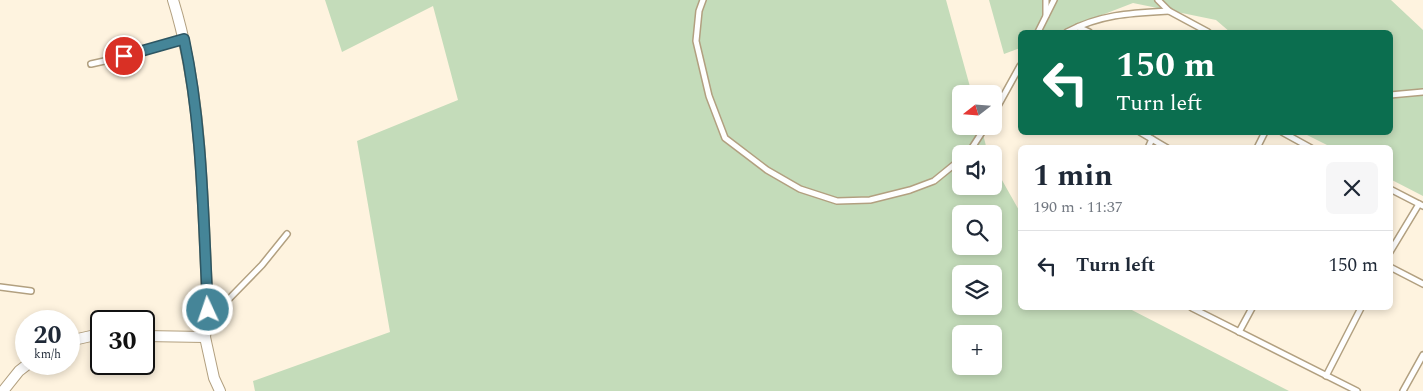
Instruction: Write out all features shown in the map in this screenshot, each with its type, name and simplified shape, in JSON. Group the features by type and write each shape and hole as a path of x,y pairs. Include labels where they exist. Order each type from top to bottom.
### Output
{"street":[{"path":"173,0 190,65 197,118 208,310 205,337 214,378 220,391"},
{"path":"155,336 205,337"},
{"path":"3,391 16,375"}],"lane":[{"path":"703,0 699,11 696,41 709,96 725,138 767,170 800,189 837,201 870,200 910,190 934,181 952,166"},
{"path":"1046,0 1046,18"},
{"path":"1039,30 1054,0"},
{"path":"1158,0 1169,11 1204,30"},
{"path":"1071,30 1120,14 1169,11"},
{"path":"1078,27 1085,30"},
{"path":"91,64 140,53 184,39"},
{"path":"1002,99 1018,70"},
{"path":"1393,95 1423,92"},
{"path":"1145,135 1162,145"},
{"path":"1287,135 1306,145"},
{"path":"1149,145 1152,139"},
{"path":"1393,191 1421,205 1393,247"},
{"path":"208,310 222,306 262,265 287,234"},
{"path":"1393,269 1423,284"},
{"path":"0,287 31,291"},
{"path":"1196,310 1357,391"},
{"path":"1239,332 1251,310"},
{"path":"1326,376 1360,310"},
{"path":"1403,391 1423,355"}],"green space":[{"path":"325,0 946,0 970,85 952,85 952,135 983,135 986,145 952,145 952,195 1002,195 1002,180 1018,208 1018,310 1132,310 1289,391 255,391 253,381 390,332 357,141 458,100 433,6 342,52"},
{"path":"989,0 1391,0 1423,30 1423,196 1393,181 1393,145 1327,145 1307,135 1393,135 1393,30 1228,30 1216,20 1133,3 1063,30 1018,30 1018,49 1004,54"}],"route":[{"path":"124,56 184,39 190,65 197,118 208,310"}]}
